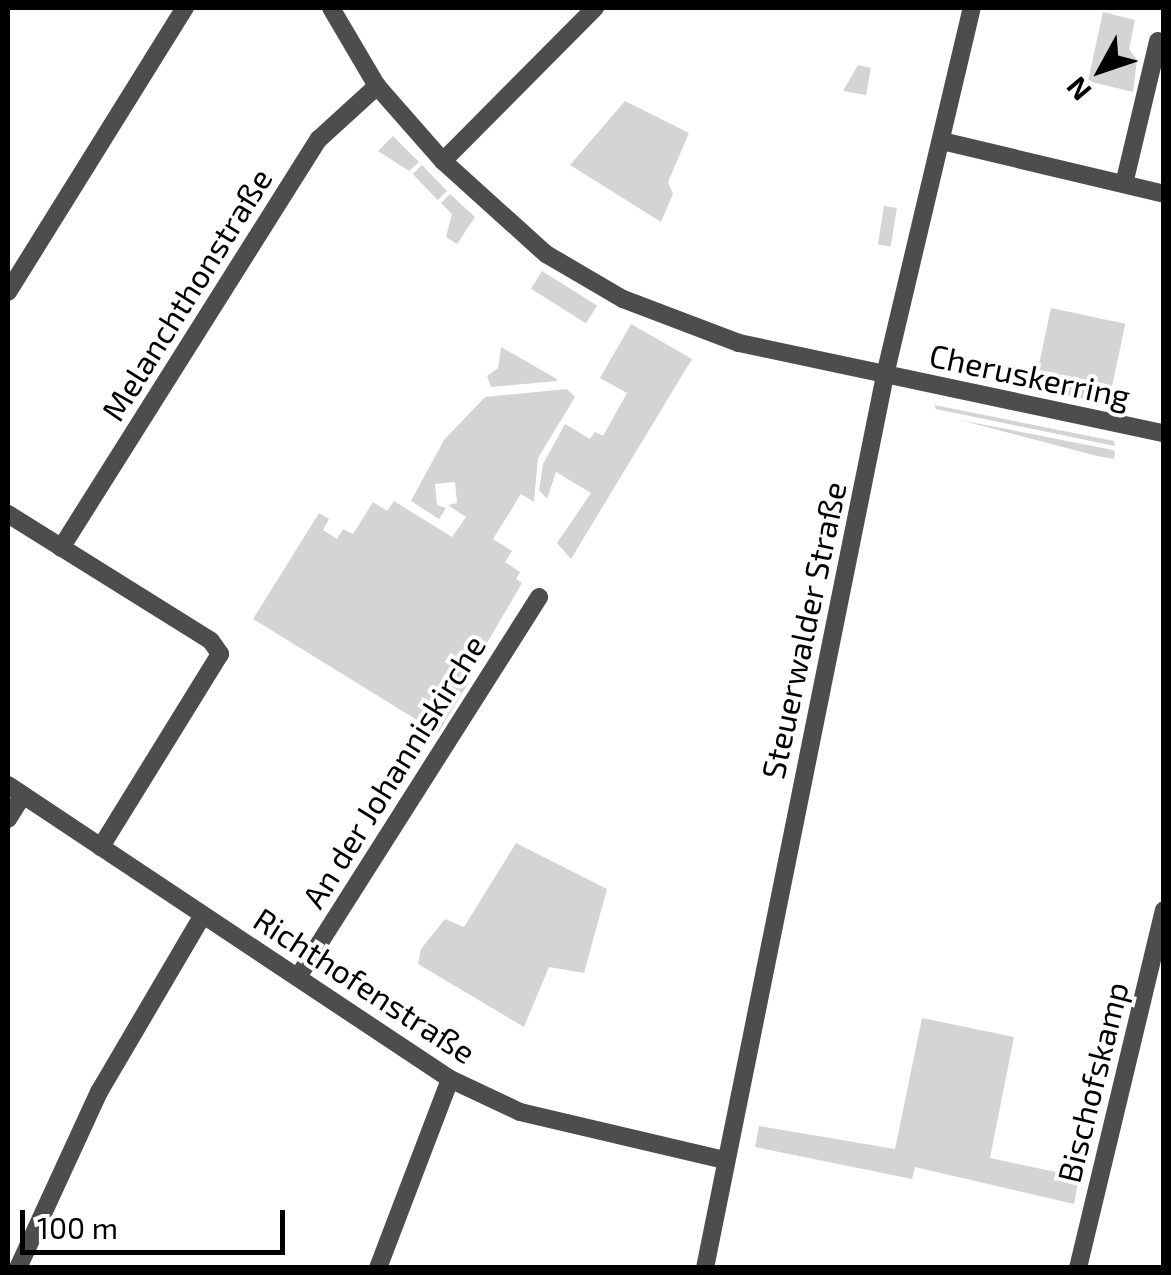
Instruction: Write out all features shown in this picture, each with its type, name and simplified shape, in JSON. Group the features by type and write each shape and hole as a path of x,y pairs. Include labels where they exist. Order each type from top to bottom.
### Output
{"street":[{"path":"8,292 186,8"},
{"name":"Cheruskerring","path":"331,8 377,86 443,160 546,254 623,299 721,338 1164,433"},
{"path":"443,160 595,8"},
{"name":"Steuerwalder Straße","path":"706,1268 724,1160 885,374 972,8"},
{"path":"1124,184 1158,41"},
{"name":"Melanchthonstraße","path":"61,548 319,138 377,86"},
{"path":"942,141 1164,194"},
{"path":"8,514 220,654 102,847"},
{"name":"An der Johanniskirche","path":"298,977 539,597"},
{"path":"8,818 15,790"},
{"name":"Richthofenstraße","path":"15,790 450,1079 520,1112 724,1160"},
{"name":"Bischofskamp","path":"1078,1268 1164,910"},
{"path":"18,1268 98,1092 203,915"},
{"path":"378,1268 450,1079"}],"shaded area":[{"path":"1103,12 1135,20 1129,49 1137,60 1133,92 1088,81"},
{"path":"858,65 871,68 866,95 843,91"},
{"path":"625,101 689,133 668,182 673,194 661,222 570,165"},
{"path":"393,136 419,162 409,171 378,151"},
{"path":"422,165 447,191 438,200 413,174"},
{"path":"450,194 475,217 457,244 446,237 452,214 441,203"},
{"path":"884,206 897,208 891,247 878,245"},
{"path":"542,271 597,305 586,323 531,289"},
{"path":"1051,308 1125,324 1108,404 1034,388"},
{"path":"631,324 692,359 571,559 557,543 591,493 556,472 547,499 539,490 543,464 565,424 590,439 595,432 603,436 627,393 600,378"},
{"path":"501,347 557,381 491,387 487,376 498,368"},
{"path":"567,389 575,397 538,458 534,502 521,494 493,539 512,551 505,562 520,572 516,579 522,583 487,643 474,635 458,661 469,682 438,733 253,619 319,513 329,519 323,530 337,539 343,529 353,534 373,502 387,511 394,501 452,537 466,517 448,505 457,503 455,482 435,484 437,505 446,508 439,519 411,501 444,440 485,397"},
{"path":"934,405 1114,441 1115,446 936,409"},
{"path":"960,420 1113,450 1114,459 1097,456"},
{"path":"516,843 607,889 584,973 549,967 524,1027 418,964 421,949 445,919 464,927"},
{"path":"922,1018 1014,1037 990,1158 1079,1177 1074,1204 915,1167 912,1179 755,1147 759,1126 895,1149"}]}
